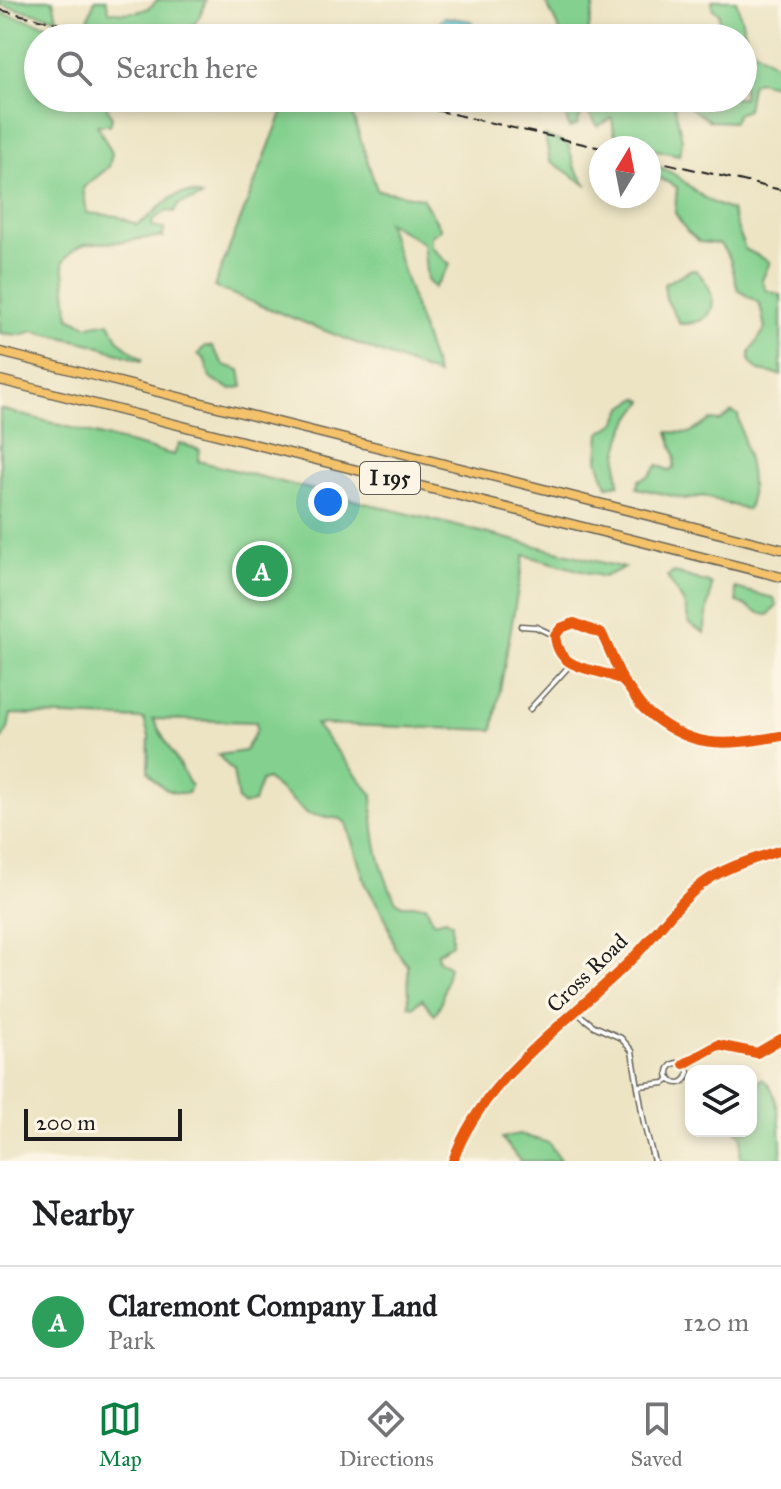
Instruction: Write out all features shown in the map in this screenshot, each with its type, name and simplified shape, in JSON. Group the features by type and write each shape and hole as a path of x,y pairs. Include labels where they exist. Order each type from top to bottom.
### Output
{"highway":[{"name":"I 195","path":"0,352 781,549"},
{"name":"I 195","path":"0,380 781,577"}],"street":[{"path":"623,681 571,664 556,647 555,636 561,628 574,623 602,634 631,695 654,718 690,740 728,743 781,736"},
{"path":"521,626 536,627 555,636"},
{"path":"530,709 571,664"},
{"name":"Cross Road","path":"453,1161 468,1127 498,1088 702,884 727,869 781,850"},
{"path":"576,1012 628,1045 634,1056 641,1108 654,1161"},
{"path":"671,1079 672,1065 684,1064 718,1045 757,1053 781,1039"},
{"path":"671,1079 676,1082 686,1079 688,1070 684,1064"},
{"path":"640,1086 671,1079"}],"green space":[{"path":"0,0 53,0 57,18 0,5"},
{"path":"95,0 106,0 109,11 129,13 148,8 157,0 206,0 193,24 90,24 88,19"},
{"path":"545,0 595,0 590,24 556,24"},
{"path":"712,0 736,0 743,24 719,24 719,13 713,9"},
{"path":"0,13 43,24 24,24 24,112 109,112 112,118 110,125 97,125 112,153 109,167 83,188 87,213 117,216 137,225 175,196 192,193 202,197 179,204 174,212 166,211 153,220 152,226 164,229 163,237 81,245 63,262 69,317 88,326 109,322 120,342 141,361 92,344 34,331 20,335 0,333"},
{"path":"757,52 778,67 780,82 775,85 757,82"},
{"path":"283,112 352,113 377,190 422,198 441,229 431,236 431,247 450,265 434,288 427,280 423,243 387,222 437,375 214,287"},
{"path":"565,112 582,112 577,125 569,128"},
{"path":"588,112 676,112 682,140 679,155 661,151 661,136 617,136 612,118 598,126"},
{"path":"697,112 742,112 737,114 734,122 710,121"},
{"path":"545,136 568,144 575,168 588,186 550,161"},
{"path":"661,168 706,199 731,210 745,249 770,262 762,280 766,290 781,295 781,375 759,371 750,362 750,352 765,329 760,304 738,290 730,259 720,244 700,242 687,231 675,213 677,187 661,179"},
{"path":"690,270 696,270 704,279 712,306 703,319 680,324 666,299 664,284"},
{"path":"205,346 212,347 224,365 240,370 243,387 230,389 210,378 205,360 198,354"},
{"path":"638,398 644,401 621,439 619,484 607,486 598,460 600,433 616,423 623,408"},
{"path":"0,409 174,455 179,443 200,450 198,461 624,568 603,577 524,555 493,730 315,724 373,795 377,849 395,900 402,905 426,905 433,922 446,919 452,923 452,944 437,953 438,960 449,967 435,1015 422,999 413,1007 409,1006 408,965 395,949 387,921 366,885 346,823 341,819 308,814 267,779 261,781 254,802 243,805 238,801 233,771 218,755 245,751 257,729 256,722 153,719 191,786 188,793 175,793 165,788 148,771 149,737 144,719 11,714 8,729 0,742"},
{"path":"732,412 738,415 749,463 751,499 748,510 703,496 686,499 637,488 639,480 649,476 658,465 670,471 674,468 675,455 668,432 689,433 711,420 720,421"},
{"path":"674,572 712,584 704,633 689,623 684,603 667,577"},
{"path":"735,588 774,598 777,606 768,615 760,613 737,602"},
{"path":"761,1079 773,1092 780,1126 781,1161 740,1158 742,1137 757,1137 757,1083"},
{"path":"519,1134 549,1143 561,1161 520,1161 502,1138"}],"water":[{"path":"445,17 471,21 473,24 440,24"}],"railway":[{"path":"0,10 60,24"},
{"path":"444,112 589,145"},
{"path":"661,162 781,190"}],"cycle path":[{"path":"623,681 602,634 574,623 561,628 555,636 563,657 580,667 621,680 644,709 677,732 708,742 724,743 781,736"},
{"path":"453,1161 467,1131 506,1077 631,960 692,892 730,868 781,850"},
{"path":"684,1064 718,1045 757,1053 781,1039"}],"place":[{"name":"Claremont Company Land","path":"262,571"}]}
